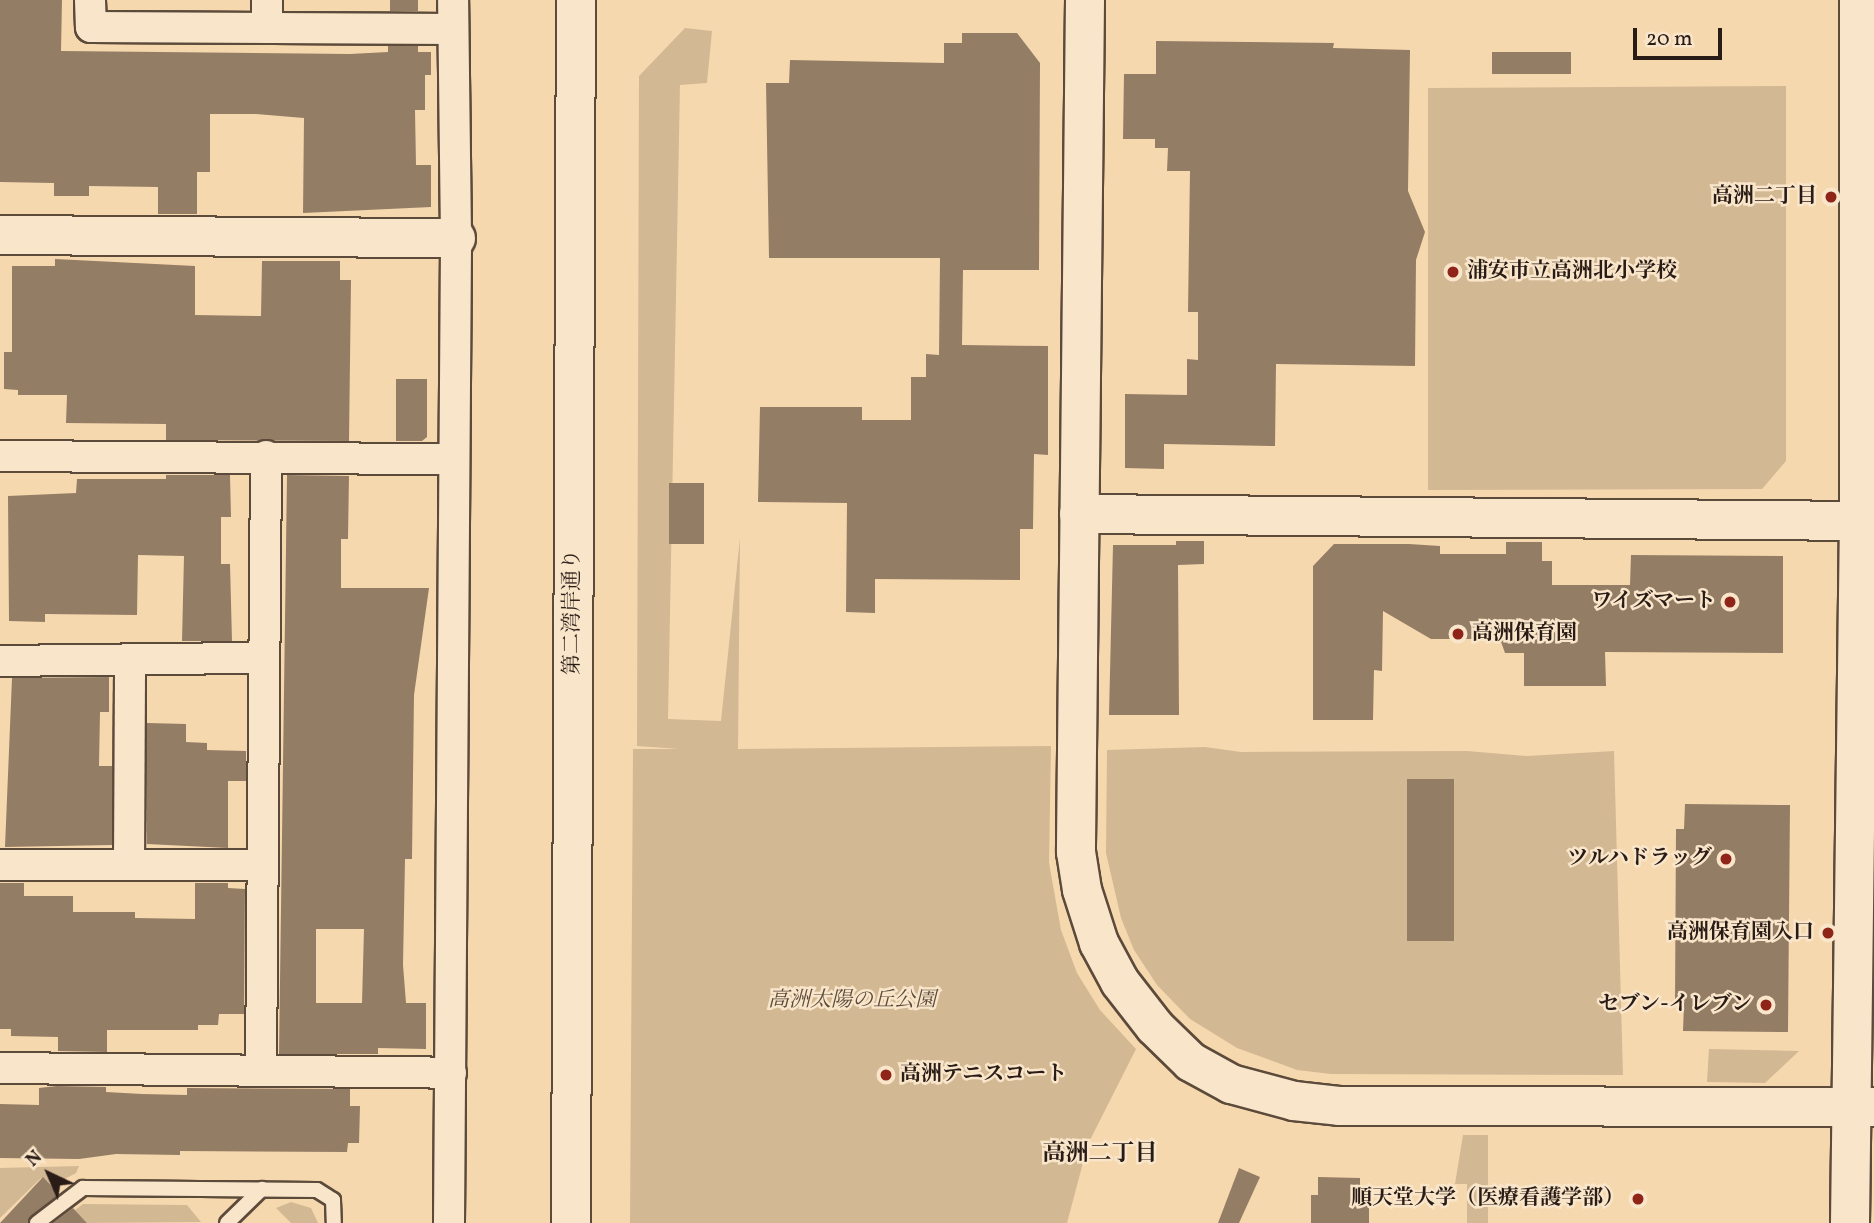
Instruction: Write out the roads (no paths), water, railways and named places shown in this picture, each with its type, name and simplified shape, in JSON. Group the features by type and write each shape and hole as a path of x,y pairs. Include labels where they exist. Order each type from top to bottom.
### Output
{"street":[{"path":"90,0 90,27 267,14 453,15 456,238 452,459 449,1223"},
{"name":"第二湾岸通り","path":"571,1223 576,0"},
{"path":"1085,0 1076,852 1082,890 1099,943 1120,982 1155,1027 1191,1062 1231,1084 1294,1101 1339,1106 1862,1107"},
{"path":"1850,1223 1862,1107 1859,0"},
{"path":"0,235 456,238"},
{"path":"0,456 452,459"},
{"path":"261,1070 265,456"},
{"path":"1079,514 1859,521"},
{"path":"0,660 130,662 264,658"},
{"path":"129,865 130,662"},
{"path":"0,865 262,865"},
{"path":"0,1068 451,1073"}],"lane":[{"path":"37,1223 83,1188 317,1190 333,1200 334,1223"},
{"path":"227,1223 262,1189"}],"place":[{"name":"高洲二丁目","path":"1831,197"},
{"name":"浦安市立高洲北小学校","path":"1453,272"},
{"name":"ワイズマート","path":"1730,602"},
{"name":"高洲保育園","path":"1458,634"},
{"name":"ツルハドラッグ","path":"1726,859"},
{"name":"高洲保育園入口","path":"1828,933"},
{"name":"セブン-イレブン","path":"1766,1005"},
{"name":"高洲テニスコート","path":"886,1075"},
{"name":"順天堂大学（医療看護学部）","path":"1638,1199"}],"district":[{"name":"高洲二丁目","path":"1100,1154"}],"park label":[{"name":"高洲太陽の丘公園","path":"852,1001"}]}
